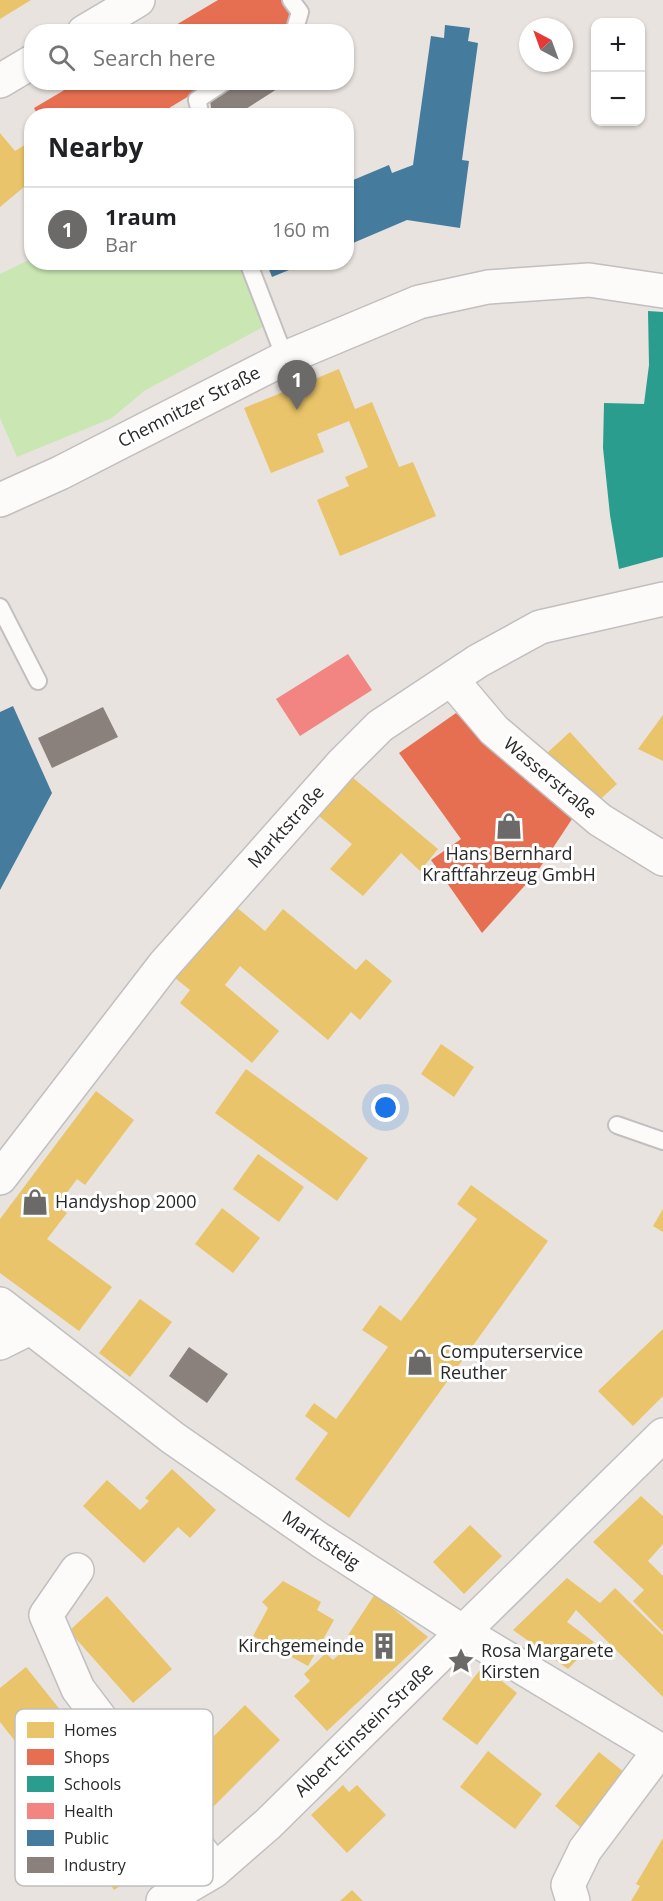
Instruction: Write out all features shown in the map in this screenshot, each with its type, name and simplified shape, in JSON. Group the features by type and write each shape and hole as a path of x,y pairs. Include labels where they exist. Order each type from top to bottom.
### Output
{"street":[{"path":"98,24 138,0"},
{"path":"0,81 24,67"},
{"name":"Chemnitzer Straße","path":"0,500 60,473 285,358 419,302 488,286 589,280 663,291"},
{"name":"Marktstraße","path":"0,1178 164,965 342,764 380,726 478,661 540,627 663,599"},
{"name":"Wasserstraße","path":"451,679 494,730 574,798 600,820 663,859"},
{"name":"Marktsteig","path":"0,1304 183,1445 320,1540 464,1632 661,1751 585,1850 568,1885 573,1901"},
{"path":"0,1343 30,1328"},
{"name":"Albert-Einstein-Straße","path":"215,1870 268,1824 663,1435"},
{"path":"77,1570 46,1615 78,1689 93,1709"},
{"name":"Albert-Einstein-Straße","path":"163,1901 188,1886"}],"lane":[{"path":"291,0 300,12 296,24"},
{"path":"199,108 197,100 212,90"},
{"path":"251,270 285,358"},
{"path":"0,607 38,681"},
{"path":"617,1125 663,1141"}],"green space":[{"path":"24,262 24,270 242,270 265,326 144,391 112,418 17,457 0,418 0,274"}],"building: Homes":[{"path":"0,0 31,0 0,19"},
{"path":"0,133 15,151 24,145 24,187 0,207"},
{"path":"339,369 355,409 372,402 399,467 413,462 436,516 340,556 317,500 349,486 345,477 368,467 349,421 317,434 324,452 271,473 244,408"},
{"path":"663,715 663,761 638,749"},
{"path":"570,732 617,784 594,805 547,753"},
{"path":"352,777 438,849 420,871 401,853 363,896 330,869 352,844 319,816"},
{"path":"235,906 265,931 283,909 356,970 366,959 392,981 360,1020 351,1012 328,1040 240,966 225,985 279,1031 252,1063 180,1003 190,990 175,978"},
{"path":"441,1044 474,1067 454,1097 421,1074"},
{"path":"246,1069 368,1158 337,1201 215,1113"},
{"path":"96,1091 134,1120 85,1185 77,1179 57,1206 67,1213 47,1239 112,1287 79,1331 0,1273 0,1219"},
{"path":"258,1154 304,1187 279,1222 233,1189"},
{"path":"471,1185 548,1241 349,1518 295,1479 328,1433 305,1416 314,1403 336,1419 388,1347 362,1330 380,1305 401,1321 477,1219 457,1204"},
{"path":"222,1208 260,1238 233,1273 195,1244"},
{"path":"663,1209 663,1232 653,1226"},
{"path":"140,1299 172,1322 130,1377 99,1353"},
{"path":"663,1329 663,1396 633,1426 598,1391"},
{"path":"172,1469 216,1510 190,1538 178,1527 144,1563 83,1506 107,1480 140,1510 149,1501 145,1498"},
{"path":"641,1496 663,1516 663,1544 648,1561 663,1576 663,1632 633,1601 644,1590 593,1542"},
{"path":"470,1525 502,1556 464,1594 433,1562"},
{"path":"567,1578 600,1603 615,1588 663,1635 663,1697 576,1610 567,1622 594,1642 568,1669 513,1630"},
{"path":"283,1581 321,1602 317,1610 334,1620 308,1666 253,1636 268,1608 262,1602"},
{"path":"375,1594 428,1637 327,1731 294,1696 310,1681 304,1674 326,1653 333,1660 355,1639 348,1635"},
{"path":"107,1596 172,1669 133,1703 69,1631"},
{"path":"483,1666 517,1693 477,1745 442,1719"},
{"path":"26,1667 59,1709 15,1709 15,1741 0,1722 0,1688"},
{"path":"245,1705 280,1740 213,1807 213,1737"},
{"path":"488,1751 542,1794 515,1829 460,1787"},
{"path":"599,1752 629,1776 585,1831 555,1806"},
{"path":"343,1785 349,1792 357,1785 386,1815 347,1853 311,1815"},
{"path":"663,1838 663,1901 631,1901 640,1886 636,1884"},
{"path":"352,1890 363,1901 340,1901"}],"building: Shops":[{"path":"218,0 282,0 291,13 288,24 178,24"},
{"path":"64,90 199,90 169,108 34,108"},
{"name":"Hans Bernhard Kraftfahrzeug GmbH","path":"456,713 501,759 509,755 576,813 537,872 482,933 431,860 461,839 399,753"}],"building: Schools":[{"path":"648,311 663,312 663,557 619,569 610,515 603,448 604,403 644,404 649,365"}],"building: Health":[{"path":"348,654 372,690 300,736 276,699"}],"building: Public":[{"path":"445,25 470,28 468,41 478,43 462,160 469,161 460,228 407,220 354,243 354,180 389,165 392,173 413,165 431,36 444,38"},
{"path":"269,270 289,270 272,277"},
{"path":"13,706 52,793 0,890 0,712"}],"building: Industry":[{"path":"226,90 276,90 247,108 211,108 210,100"},
{"path":"103,707 118,737 52,768 38,738"},
{"path":"189,1347 228,1374 207,1403 169,1376"}],"place":[{"name":"1raum","path":"297,410"},
{"name":"Hans Bernhard Kraftfahrzeug GmbH","path":"509,826"},
{"name":"Handyshop 2000","path":"35,1202"},
{"name":"Computerservice Reuther","path":"420,1362"},
{"name":"Kirchgemeinde","path":"384,1646"},
{"name":"Rosa Margarete Kirsten","path":"461,1661"}]}
